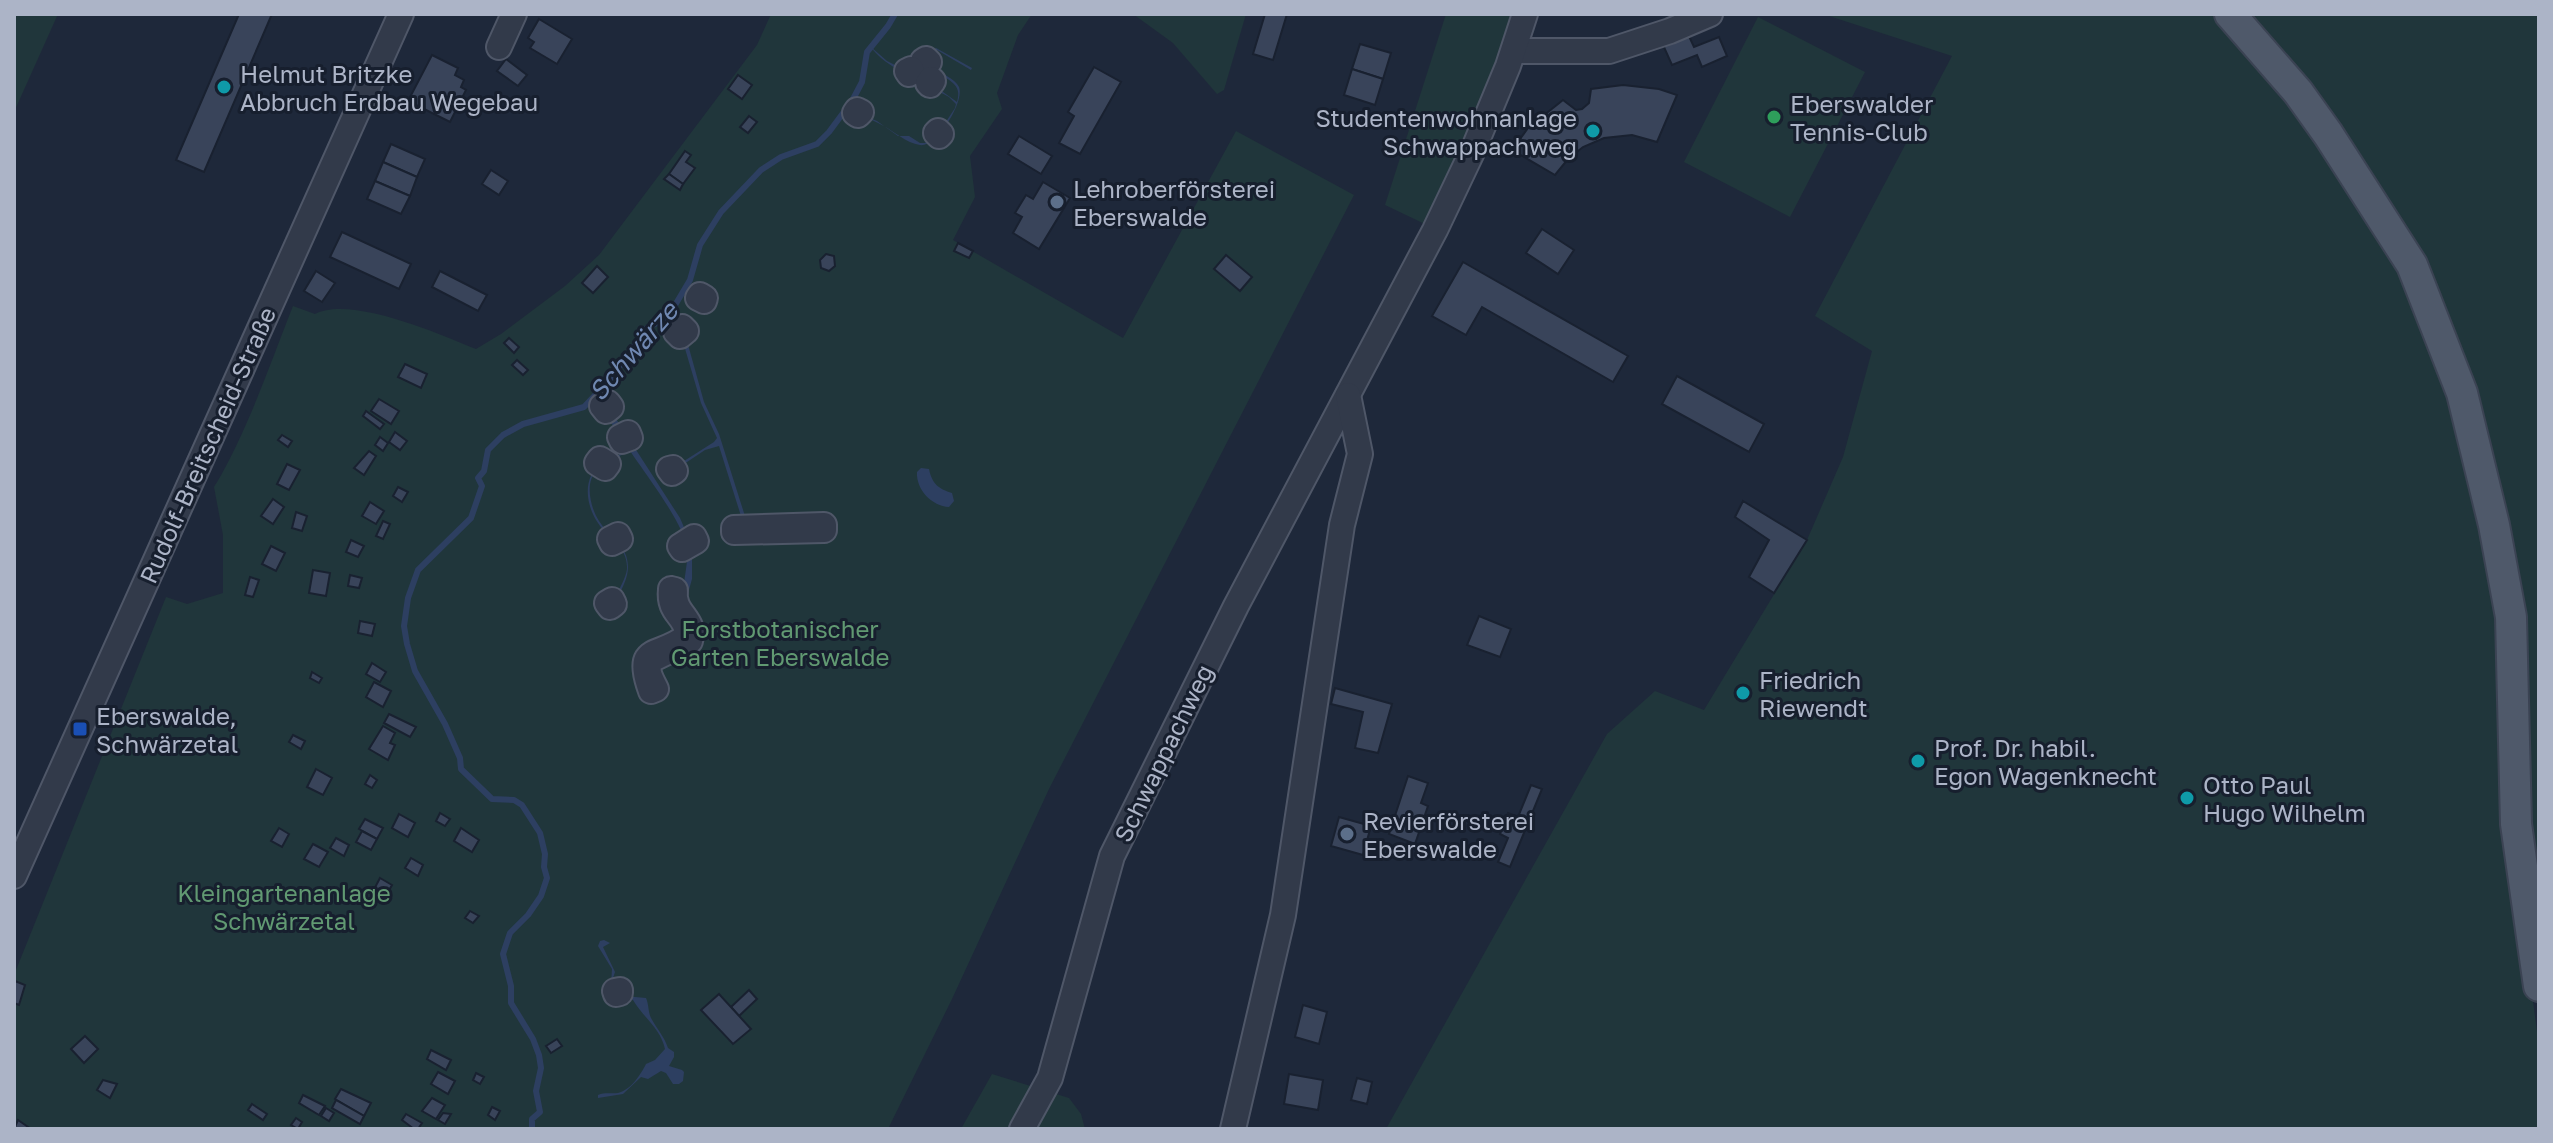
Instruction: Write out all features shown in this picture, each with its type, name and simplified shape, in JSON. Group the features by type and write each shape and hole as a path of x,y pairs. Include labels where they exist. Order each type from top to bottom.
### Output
{"main road":[{"path":"2230,14 2298,92 2412,265 2462,393 2494,525 2511,617 2516,824 2539,986"}],"street":[{"name":"Rudolf-Breitscheid-Straße","path":"14,876 401,14"},
{"path":"499,47 514,14"},
{"name":"Schwappachweg","path":"1022,1129 1050,1078 1112,856 1236,606 1442,216 1514,51 1525,14"},
{"path":"1514,51 1609,51 1710,14"},
{"path":"1233,1129 1283,915 1342,525 1360,454 1348,395"}],"green space":[{"path":"14,14 58,14 14,112"},
{"name":"Forstbotanischer Garten Eberswalde","path":"771,14 1032,14 1018,35 997,93 1002,109 970,156 975,197 953,240 1123,338 1236,131 1354,195 1049,789 888,1129 14,1129 14,975 166,597 187,604 223,593 223,535 214,487 247,422 293,306 315,314 330,309 372,313 418,326 476,349 501,334 565,286 599,255 757,45"},
{"path":"1133,14 1246,14 1224,90 1217,94 1173,43"},
{"path":"1446,14 1517,14 1429,226 1385,205"},
{"path":"1823,14 2215,14 2309,120 2404,268 2455,402 2504,620 2510,825 2539,1047 2539,1129 1386,1129 1607,734 1655,691 1704,710 1807,540 1843,457 1872,351 1815,316 1952,56"},
{"path":"2243,14 2539,14 2539,929 2475,397"},
{"name":"Eberswalder Tennis-Club","path":"1758,17 1865,72 1790,217 1684,162"},
{"path":"992,1074 1069,1098 1081,1114 1085,1129 961,1129"}],"water":[{"path":"871,47 901,68 930,51 934,68 959,87 960,94 954,113 941,132 927,144 915,144 899,136 909,136 925,143 940,131 956,104 949,97 895,68","holes":["940,74 957,88 957,102 929,82"]},
{"path":"936,48 971,70 937,50 931,51"},
{"path":"667,318 678,326 687,341 704,402 719,434 750,532 746,532 719,446 705,450 675,470 673,468 717,438 701,403 681,335 664,320"},
{"path":"609,408 680,518 692,546 692,579 685,604 683,591 687,548 684,538 663,499 630,451 598,469 590,487 596,515 622,547 627,559 626,579 615,598 625,576 626,561 621,549 602,529 588,499 589,482 596,468 608,459 626,452 612,424"},
{"path":"921,468 929,469 937,485 952,493 954,501 949,507 937,504 922,491 917,479"},
{"path":"604,940 610,943 603,947 615,972 612,981 624,996 646,998 651,1018 668,1048 674,1052 669,1066 684,1072 683,1081 679,1084 673,1084 661,1071 648,1079 641,1077 623,1094 598,1098 601,1094 627,1089 646,1064 655,1060 665,1049 656,1029 633,1000 624,999 611,985 612,969 598,946"}],"building":[{"name":"Helmut Britzke Abbruch Erdbau Wegebau","path":"239,14 272,14 204,172 176,160"},
{"path":"1265,14 1287,14 1273,60 1253,54"},
{"path":"539,19 572,39 557,64 530,48 534,42 528,38"},
{"path":"1688,34 1694,47 1719,37 1727,56 1702,67 1697,55 1672,65 1663,45"},
{"path":"1360,44 1391,53 1383,79 1352,69"},
{"path":"432,55 458,68 455,75 464,80 461,87 466,90 450,122 408,101"},
{"path":"506,59 527,75 518,86 497,71"},
{"path":"1094,67 1121,82 1080,154 1059,143 1074,116 1068,112"},
{"path":"1352,69 1383,79 1375,105 1344,95"},
{"path":"738,75 752,85 742,99 728,89"},
{"name":"Studentenwohnanlage Schwappachweg","path":"1623,85 1659,89 1677,95 1657,142 1632,135 1604,138 1583,147 1555,175 1512,150 1528,128 1563,100 1576,110 1582,109 1589,103 1591,89"},
{"path":"749,116 757,122 748,133 740,127"},
{"path":"1019,136 1052,156 1041,174 1008,154"},
{"path":"391,144 425,159 417,177 383,162"},
{"path":"685,151 691,155 686,162 695,168 683,184 669,174"},
{"path":"383,162 417,177 410,196 375,181"},
{"path":"491,170 508,181 499,195 482,184"},
{"path":"669,174 683,184 680,190 664,179"},
{"path":"375,181 410,196 401,214 367,199"},
{"path":"1043,182 1070,198 1039,249 1013,233 1022,217 1015,213 1026,195 1033,199"},
{"path":"1542,229 1574,250 1558,274 1526,253"},
{"path":"342,232 411,264 399,289 330,257"},
{"path":"958,243 973,251 969,258 954,251"},
{"path":"826,254 834,256 835,266 829,271 821,268 820,260"},
{"path":"1226,255 1252,277 1240,291 1214,269"},
{"path":"1463,262 1628,356 1613,382 1482,307 1466,335 1432,316"},
{"path":"597,266 608,277 593,293 582,283"},
{"path":"316,271 335,283 322,302 304,291"},
{"path":"440,271 487,295 478,311 432,287"},
{"path":"509,338 519,347 514,353 504,343"},
{"path":"517,360 528,370 523,375 512,365"},
{"path":"405,364 427,374 421,388 398,377"},
{"path":"1677,376 1764,424 1749,452 1662,404"},
{"path":"379,399 399,411 391,424 371,411"},
{"path":"366,411 384,424 380,429 363,416"},
{"path":"395,432 407,441 400,450 389,442"},
{"path":"282,435 292,441 288,447 278,440"},
{"path":"380,437 388,443 383,451 375,445"},
{"path":"369,451 376,456 364,475 354,468"},
{"path":"287,464 300,470 289,490 277,484"},
{"path":"398,487 408,492 402,502 393,496"},
{"path":"273,499 284,507 273,524 261,516"},
{"path":"1743,501 1807,540 1774,593 1749,577 1769,540 1735,517"},
{"path":"370,502 384,511 376,524 362,516"},
{"path":"296,512 307,516 302,531 292,528"},
{"path":"383,521 390,524 383,539 376,536"},
{"path":"351,540 364,546 358,557 346,552"},
{"path":"271,546 285,553 276,571 262,564"},
{"path":"313,570 330,573 326,596 309,593"},
{"path":"350,575 362,578 359,588 348,586"},
{"path":"250,577 259,580 253,597 245,595"},
{"path":"1479,616 1511,629 1500,657 1467,645"},
{"path":"360,621 375,624 372,636 358,633"},
{"path":"372,663 386,672 380,682 366,674"},
{"path":"312,672 322,678 319,683 310,678"},
{"path":"374,682 391,691 383,707 366,697"},
{"path":"1335,688 1392,704 1378,753 1355,748 1363,712 1331,704"},
{"path":"389,714 416,727 410,737 384,723"},
{"path":"383,726 395,733 390,743 395,745 388,760 369,749"},
{"path":"293,735 305,741 301,749 289,742"},
{"path":"316,769 332,778 323,795 307,787"},
{"path":"370,775 377,780 372,788 365,784"},
{"path":"1408,776 1428,783 1421,803 1428,806 1415,844 1389,834"},
{"path":"1531,785 1542,789 1510,867 1498,862 1508,838 1500,834 1508,813 1518,817"},
{"path":"440,813 450,819 445,826 436,821"},
{"path":"399,814 415,823 408,837 392,828"},
{"path":"1339,817 1371,826 1363,855 1331,846"},
{"path":"365,819 383,828 377,839 359,829"},
{"path":"279,828 289,834 282,847 271,841"},
{"path":"461,828 479,840 472,852 454,841"},
{"path":"362,831 377,839 371,850 356,842"},
{"path":"336,838 349,845 344,856 330,848"},
{"path":"313,844 328,852 319,867 304,859"},
{"path":"411,858 423,865 418,876 405,868"},
{"path":"380,878 392,885 383,901 371,895"},
{"path":"470,911 479,916 473,923 465,918"},
{"path":"15,981 25,985 19,1005 14,1003"},
{"path":"749,990 757,999 739,1016 731,1007"},
{"path":"719,994 751,1029 733,1044 701,1010"},
{"path":"1303,1005 1327,1012 1319,1044 1295,1037"},
{"path":"85,1036 98,1049 84,1063 71,1049"},
{"path":"557,1039 562,1046 551,1053 546,1046"},
{"path":"431,1050 451,1060 446,1070 427,1059"},
{"path":"438,1072 455,1081 448,1094 431,1084"},
{"path":"476,1073 484,1077 480,1084 473,1080"},
{"path":"1289,1074 1323,1080 1318,1110 1284,1104"},
{"path":"1357,1078 1372,1082 1367,1104 1351,1100"},
{"path":"103,1080 117,1084 110,1098 97,1090"},
{"path":"341,1089 371,1103 364,1116 335,1099"},
{"path":"303,1095 325,1106 319,1115 299,1103"},
{"path":"432,1098 445,1105 436,1119 422,1111"},
{"path":"336,1100 364,1116 360,1124 332,1108"},
{"path":"252,1104 267,1114 263,1120 248,1110"},
{"path":"492,1107 500,1111 495,1120 488,1115"},
{"path":"326,1108 334,1113 329,1121 321,1116"},
{"path":"443,1113 451,1114 445,1124 438,1120"},
{"path":"406,1114 422,1123 418,1129 402,1120"},
{"path":"296,1118 302,1122 298,1129 291,1125"},
{"path":"18,1120 31,1129 14,1129"}],"waterway":[{"name":"Schwärze","path":"532,1129 532,1119 540,1112 536,1091 541,1068 539,1055 511,1003 511,986 503,954 510,933 541,896 547,878 545,854 540,833 522,805 514,800 492,799 461,769 460,758 445,724 415,671 404,626 408,598 418,570 471,518 482,486 478,478 484,471 488,450 503,435 523,424 584,407 612,377 647,328 668,317 690,280 700,245 721,212 761,170 781,157 817,144 829,132 862,82 867,52 895,14"}],"place":[{"name":"Helmut Britzke Abbruch Erdbau Wegebau","path":"224,87"},
{"name":"Eberswalder Tennis-Club","path":"1774,117"},
{"name":"Studentenwohnanlage Schwappachweg","path":"1593,131"},
{"name":"Lehroberförsterei Eberswalde","path":"1057,202"},
{"name":"Friedrich Riewendt","path":"1743,693"},
{"name":"Eberswalde, Schwärzetal","path":"80,729"},
{"name":"Prof. Dr. habil. Egon Wagenknecht","path":"1918,761"},
{"name":"Otto Paul Hugo Wilhelm","path":"2187,798"},
{"name":"Revierförsterei Eberswalde","path":"1347,834"}],"park label":[{"name":"Kleingartenanlage Schwärzetal","path":"284,906"}]}
